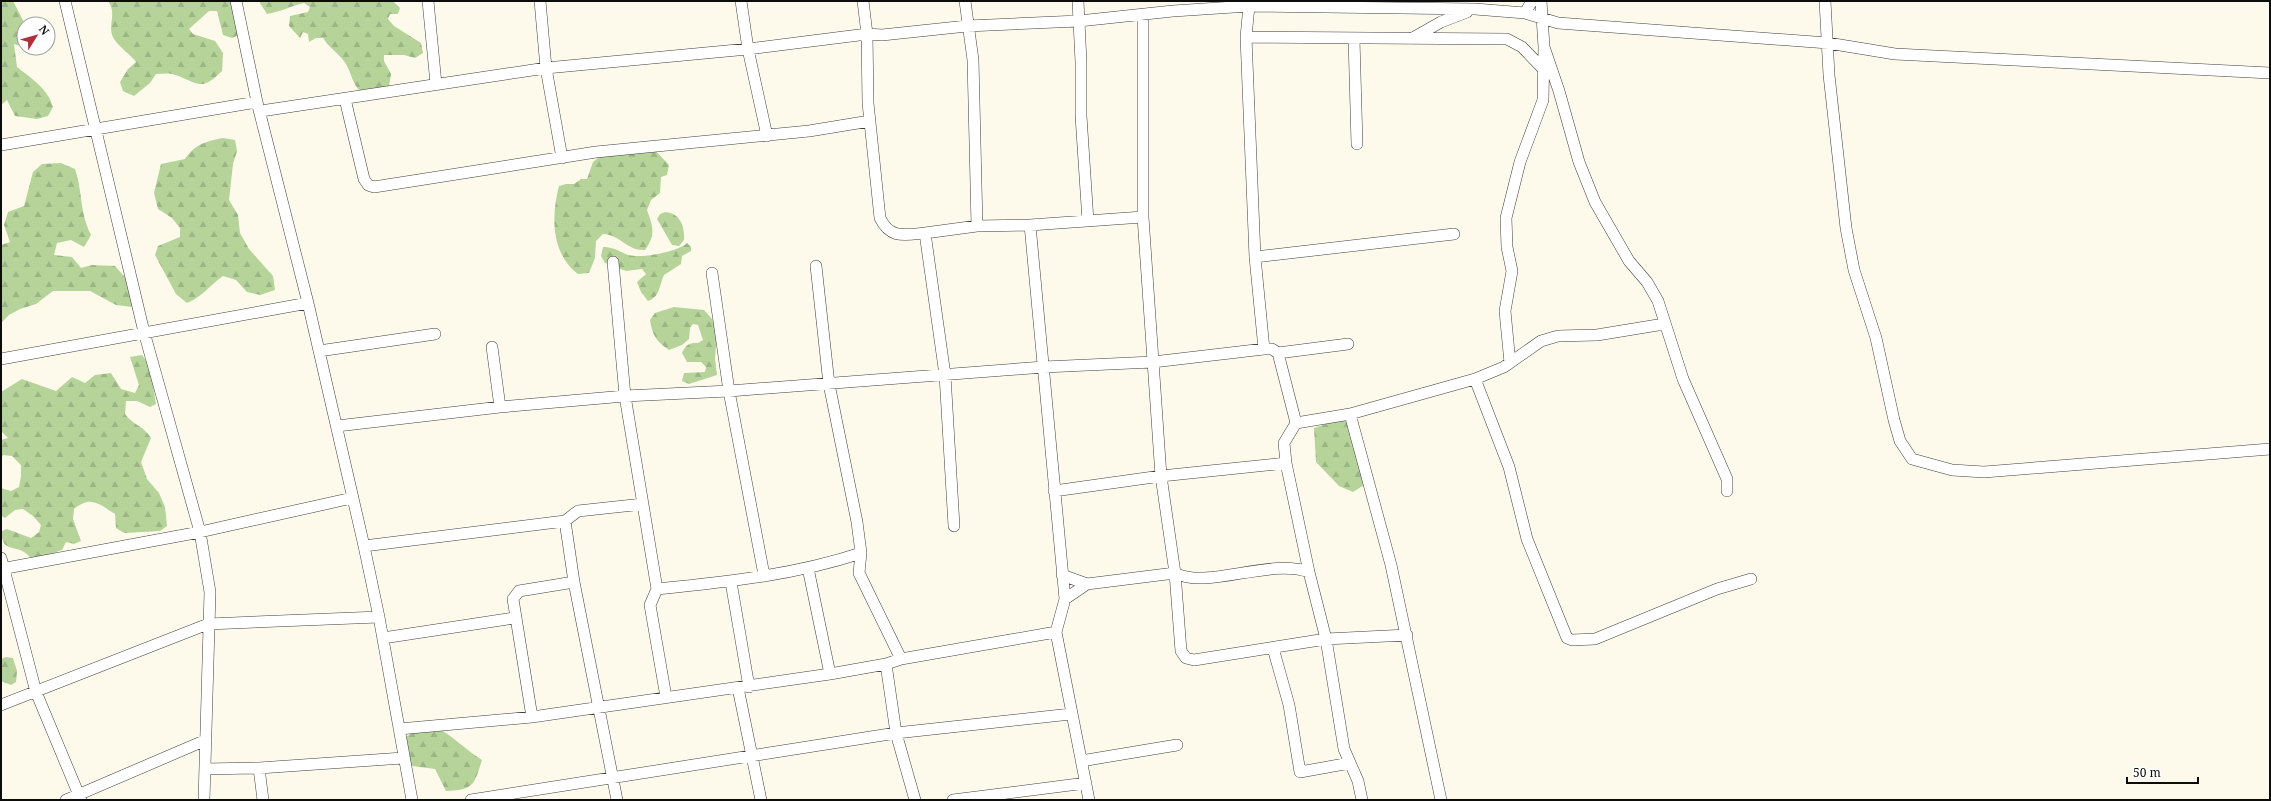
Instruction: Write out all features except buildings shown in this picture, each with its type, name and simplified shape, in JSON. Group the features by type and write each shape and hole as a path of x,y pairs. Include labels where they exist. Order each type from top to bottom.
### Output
{"street":[{"path":"65,1 144,332 200,532 210,592 204,800"},
{"path":"236,1 259,106 308,303 364,546 383,638 403,758 412,800"},
{"path":"428,1 436,84"},
{"path":"540,1 546,68 562,158"},
{"path":"742,1 748,48 767,136"},
{"path":"863,1 867,34 870,121 880,218 884,228 893,234 925,233 977,226 1030,225 1143,217"},
{"path":"965,1 967,26 973,60 977,226"},
{"path":"1078,1 1081,62 1079,89 1088,221"},
{"path":"1525,13 1532,1"},
{"path":"1510,363 1505,311 1512,271 1507,247 1507,214 1528,139 1538,117 1543,100 1544,47 1541,1"},
{"path":"1825,1 1829,75 1846,228 1854,270 1876,338 1900,440 1912,459 1952,470 1984,472 2270,449"},
{"path":"1,145 95,129 259,106 346,99 546,68 748,48 867,34 882,35 967,26 1079,21 1143,14 1249,6 1475,9 1525,13 1558,23 1828,43 1895,54 2270,73"},
{"path":"1249,6 1246,37 1255,257 1264,349"},
{"path":"1410,40 1446,19 1475,9"},
{"path":"1143,14 1143,217 1161,476 1174,573 1181,651 1186,658 1194,660 1326,639 1407,635"},
{"path":"1246,37 1410,40 1506,39 1522,47 1556,83"},
{"path":"1354,39 1357,144"},
{"path":"1544,47 1579,162 1595,202 1628,261 1647,282 1658,301 1664,324 1683,379 1727,479 1727,491"},
{"path":"346,99 364,179 368,185 374,187 562,158 639,148 767,136 870,121"},
{"path":"1030,225 1065,599 1056,632 1089,800"},
{"path":"925,233 945,375 954,526"},
{"path":"1255,257 1454,234"},
{"path":"613,262 625,396 657,589 650,605 666,697"},
{"path":"816,266 829,384 861,553 859,573 901,659"},
{"path":"712,273 729,391 764,575"},
{"path":"1,359 308,303"},
{"path":"1296,423 1350,414 1475,379 1510,363 1541,341 1558,336 1597,335 1664,324"},
{"path":"319,351 435,334"},
{"path":"337,426 500,407 625,396 729,391 1044,367 1153,362 1264,349 1272,349 1278,353 1348,344"},
{"path":"492,347 500,407"},
{"path":"1278,353 1296,423 1284,443 1286,463 1309,572 1326,639 1344,749 1358,781 1362,800"},
{"path":"1475,379 1509,467 1527,539 1567,638 1572,640 1594,638 1717,589 1751,579"},
{"path":"1350,414 1391,565 1441,800"},
{"path":"1054,491 1161,476 1286,463"},
{"path":"2,569 200,532 352,498"},
{"path":"364,546 565,521 578,511 643,504"},
{"path":"565,521 574,582 614,776 617,800"},
{"path":"657,589 731,582 808,568 861,553"},
{"path":"1,558 2,569 36,692 80,797"},
{"path":"1062,575 1087,584 1174,573 1186,578 1211,577 1290,567 1309,572"},
{"path":"808,568 830,674"},
{"path":"532,717 514,618 513,599 519,591 574,582"},
{"path":"731,582 752,755 761,800"},
{"path":"1065,599 1087,584"},
{"path":"1,706 208,624 379,617"},
{"path":"383,638 514,618"},
{"path":"399,729 532,717 743,687 830,674 886,664 901,659 1056,632"},
{"path":"1273,648 1288,705 1300,772 1350,764"},
{"path":"886,664 896,733 915,800"},
{"path":"471,800 614,776 896,733 1071,714"},
{"path":"66,800 80,797 206,740"},
{"path":"1081,761 1177,746"},
{"path":"205,769 260,768 403,758"},
{"path":"260,768 263,800"},
{"path":"953,800 1086,783"}],"green space":[{"path":"1,1 13,1 21,16 16,16 16,45 14,44 17,67 43,89 53,107 48,116 37,119 15,116 7,100 1,105"},
{"path":"108,1 234,1 241,34 232,38 223,35 217,11 209,11 189,29 193,34 215,41 223,53 222,71 214,78 203,84 198,84 172,74 156,74 150,83 134,96 123,91 120,82 128,69 136,62 114,39 111,30 112,11"},
{"path":"260,1 393,1 400,8 398,14 390,14 388,19 394,26 421,43 423,53 415,58 404,55 384,55 384,61 391,74 389,86 361,92 354,82 344,60 328,45 323,38 316,38 309,42 308,34 303,32 300,38 289,26 290,16 308,12 310,7 304,3 267,14"},
{"path":"223,138 235,140 237,151 233,164 229,200 238,215 240,233 249,249 273,276 275,290 260,295 247,292 236,280 223,276 197,298 187,303 176,294 155,255 158,246 180,237 180,228 172,218 158,209 154,193 161,164 185,159 193,150 202,144"},
{"path":"649,144 669,165 667,175 661,177 660,193 651,200 647,210 652,226 652,235 645,250 633,248 615,237 603,234 596,241 595,258 589,273 578,274 569,266 563,256 555,234 554,222 556,198 559,186 574,184 581,179 587,179 593,162 607,150"},
{"path":"61,163 75,169 85,218 91,235 84,247 71,240 57,243 54,255 72,257 81,268 92,265 115,266 131,284 132,307 116,305 90,291 53,291 36,304 20,309 9,315 1,323 1,245 10,242 4,225 8,212 24,206 33,172 42,164"},
{"path":"665,212 678,218 682,225 684,230 684,240 679,246 672,245 657,219 660,214"},
{"path":"687,243 691,247 691,251 682,256 681,264 664,275 659,291 655,297 648,301 641,292 637,282 646,274 642,269 626,271 605,263 601,256 603,247 612,248 631,256 641,256 671,251"},
{"path":"674,307 704,310 712,319 717,333 715,359 717,375 689,384 682,381 684,373 705,372 706,367 701,362 687,362 682,353 688,345 698,343 703,340 698,325 693,324 690,328 689,339 682,345 669,350 658,341 654,334 650,320 655,313"},
{"path":"142,355 150,366 156,404 150,407 137,401 126,401 125,414 145,430 151,438 141,462 147,479 159,493 165,507 167,526 160,531 124,533 116,528 115,514 95,502 85,502 74,509 73,519 81,541 74,544 66,542 62,550 54,553 46,559 39,561 34,561 24,552 5,545 3,542 2,531 7,529 31,538 39,532 41,525 33,516 23,509 15,510 5,518 1,516 1,488 11,491 19,487 21,465 12,456 3,455 1,459 1,440 8,438 1,431 1,392 22,379 56,391 72,377 85,383 95,375 111,373 121,389 135,393 139,385 130,357"},
{"path":"1351,418 1369,482 1353,492 1339,486 1316,462 1314,428 1338,420"},
{"path":"6,657 13,658 17,671 16,682 11,685 1,681 1,659"},
{"path":"436,727 482,760 474,781 468,787 446,791 435,769 412,766 405,750 406,737 419,729"}]}
